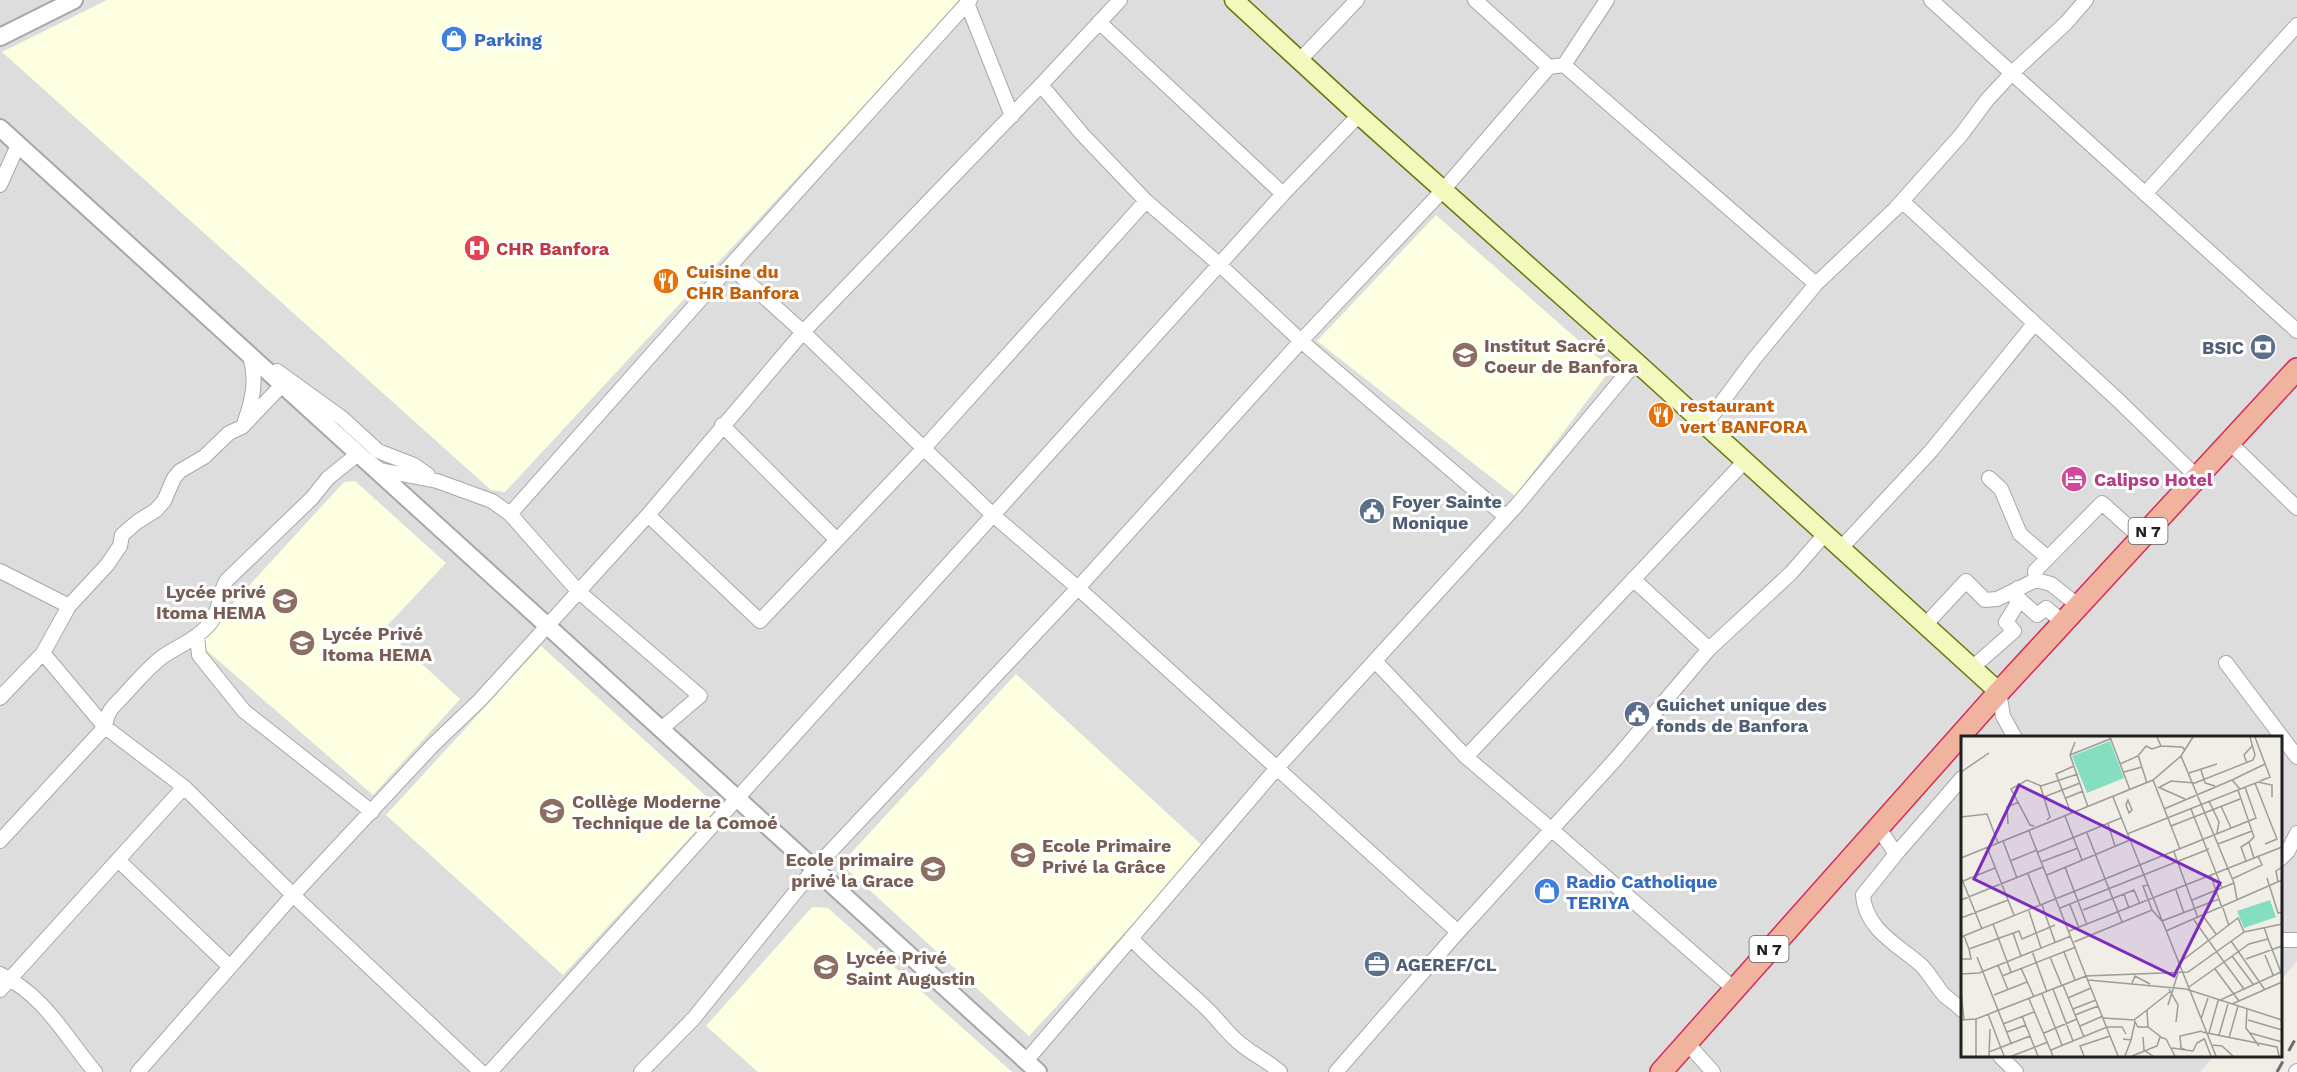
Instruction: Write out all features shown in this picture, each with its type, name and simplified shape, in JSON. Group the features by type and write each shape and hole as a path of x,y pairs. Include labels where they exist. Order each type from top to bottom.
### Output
{"highway":[{"name":"N 7","path":"1661,1072 1999,692 2080,607 2297,369"}],"main road":[{"path":"1234,0 1999,692"}],"street":[{"path":"0,37 74,0"},
{"path":"138,1072 293,895 433,745 480,700 648,515 803,332 1012,116 1120,0"},
{"path":"1300,60 1357,0"},
{"path":"1475,0 1549,67"},
{"path":"1564,65 1607,0"},
{"path":"1931,0 2297,331"},
{"path":"1705,425 1754,359 1816,284 1902,201 1961,135 1987,100 2012,73 2066,23 2086,0"},
{"path":"510,514 969,2 1012,116"},
{"path":"1099,22 1283,194"},
{"path":"2145,194 2297,25"},
{"path":"641,1072 694,1018 814,868 1078,588 1300,340 1444,189 1549,67 1564,65 1816,284"},
{"path":"1041,85 1082,134 1146,201 1220,265 1300,340 1506,517"},
{"path":"490,1072 1283,194 1359,115"},
{"path":"0,128 1032,1067 1131,938 1276,769 1506,517 1636,362"},
{"path":"0,185 18,145"},
{"path":"648,515 760,621 924,448 1146,201"},
{"path":"1902,201 2119,400 2197,477"},
{"path":"730,266 803,332 993,515 1078,588 1458,932"},
{"path":"1842,548 1930,451 2034,324"},
{"path":"242,427 254,389 255,373 245,351"},
{"path":"245,351 334,412 378,451 414,465 437,481"},
{"path":"2,692 43,653 69,606 107,565 120,546 122,535 156,510 164,501 174,478 180,471 204,457 229,433 242,427 282,384"},
{"path":"722,425 837,540"},
{"path":"2229,442 2297,508"},
{"path":"358,454 380,470 437,481 492,501 510,514 578,591 700,696 661,729"},
{"path":"0,841 105,727 107,713 144,672 197,636 211,622 219,608 220,590 227,580 312,498 328,478 358,454"},
{"path":"1466,757 1745,461"},
{"path":"1989,478 2001,489 2020,534 2048,558"},
{"path":"2036,580 2036,571 2102,503 2141,538"},
{"path":"1336,1072 1458,932 1614,761 1710,648 1791,573 1825,534"},
{"path":"0,571 69,606"},
{"path":"1633,579 1710,648"},
{"path":"1926,624 1966,581 1985,600 2018,592 2036,580 2051,584 2080,607"},
{"path":"2018,592 2037,615 2046,608 2064,623"},
{"path":"1973,667 2014,631 2006,622 2016,606 2018,592"},
{"path":"197,636 200,655 244,711 372,812"},
{"path":"43,653 105,727 184,787 293,895 481,1072"},
{"path":"1376,662 1466,757 1734,988"},
{"path":"2226,663 2281,736"},
{"path":"1999,692 2003,716 2014,736"},
{"path":"2282,737 2297,757"},
{"path":"2297,764 2295,766 2297,772"},
{"path":"1961,779 1863,895 1863,907 1870,919 1891,942 1922,966 1944,994 1961,1009"},
{"path":"0,990 5,976 118,860 184,787"},
{"path":"1878,827 1896,854"},
{"path":"2282,857 2288,851 2297,833"},
{"path":"118,860 230,967"},
{"path":"1131,938 1154,963 1208,1010 1243,1047 1267,1061 1280,1072"},
{"path":"5,976 28,990 50,1012 95,1072"},
{"path":"1687,1043 1713,1072"},
{"path":"2001,1057 2016,1072"}],"shaded area":[{"path":"0,0 2297,0 2297,961 2282,979 2282,736 1961,736 1961,1057 2213,1057 2200,1072 0,1072"},
{"name":"CHR Banfora","path":"107,0 959,0 505,492 491,490 2,52"},
{"name":"Institut Sacré Coeur de Banfora","path":"1436,215 1611,369 1515,496 1317,341"},
{"name":"Lycée Privé Itoma HEMA","path":"355,481 446,563 384,629 460,699 373,795 205,649 203,636 344,482"},
{"name":"Collège Moderne Technique de la Comoé","path":"541,646 718,807 563,975 386,815"},
{"name":"Ecole Primaire Privé la Grâce","path":"1016,674 1204,847 1029,1036 841,864"},
{"name":"Lycée Privé Saint Augustin","path":"812,907 828,908 1012,1072 758,1072 706,1026"}],"railway":[{"path":"2277,1072 2297,1036"}],"place":[{"name":"Parking","path":"454,39"},
{"name":"CHR Banfora","path":"477,248"},
{"name":"Cuisine du CHR Banfora","path":"666,281"},
{"name":"BSIC","path":"2263,347"},
{"name":"Institut Sacré Coeur de Banfora","path":"1465,355"},
{"name":"restaurant vert BANFORA","path":"1661,415"},
{"name":"Calipso Hotel","path":"2074,479"},
{"name":"Foyer Sainte Monique","path":"1372,511"},
{"name":"Lycée privé Itoma HEMA","path":"285,601"},
{"name":"Lycée Privé Itoma HEMA","path":"302,643"},
{"name":"Guichet unique des fonds de Banfora","path":"1637,714"},
{"name":"Collège Moderne Technique de la Comoé","path":"552,811"},
{"name":"Ecole Primaire Privé la Grâce","path":"1023,855"},
{"name":"Ecole primaire privé la Grace","path":"933,869"},
{"name":"Radio Catholique TERIYA","path":"1547,891"},
{"name":"AGEREF/CL","path":"1377,964"},
{"name":"Lycée Privé Saint Augustin","path":"826,967"}]}
